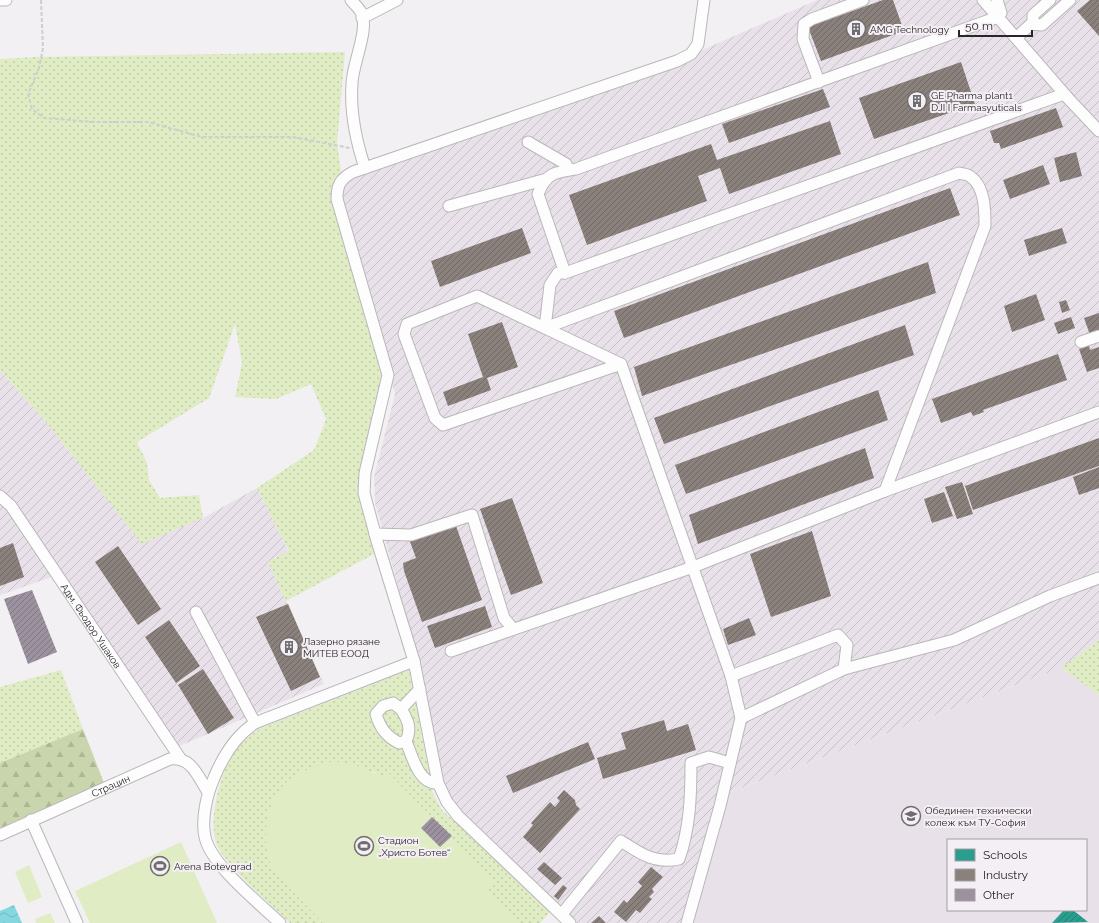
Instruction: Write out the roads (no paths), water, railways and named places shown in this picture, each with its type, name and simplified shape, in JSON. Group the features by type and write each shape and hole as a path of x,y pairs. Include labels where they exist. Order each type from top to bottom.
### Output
{"street":[{"path":"0,0 6,0"},
{"path":"351,0 361,12 363,26 352,82 351,109 359,149 365,168"},
{"path":"362,18 397,0"},
{"path":"570,923 458,816 447,802 438,783 414,661 364,493 365,473 388,375 337,199 337,187 342,178 353,172 677,61 691,54 698,44 704,0"},
{"path":"819,82 803,39 804,24 812,19 863,0"},
{"path":"983,0 1069,99"},
{"path":"449,206 544,180 558,171 576,169 998,17 1001,12 997,0"},
{"path":"1033,24 1033,15 1050,0"},
{"path":"1016,38 1031,24 1042,25 1070,0"},
{"path":"545,328 550,285 558,273 565,272 1064,94 1099,131"},
{"path":"528,142 566,164 568,170"},
{"path":"545,328 958,173 970,176 977,184 985,206 985,226 885,491"},
{"path":"544,180 538,194 565,272"},
{"path":"621,364 443,425 435,418 404,334 407,324 477,296 621,364 731,676 741,718 687,923"},
{"path":"1081,342 1099,336"},
{"path":"451,651 693,567 885,491 1099,412"},
{"name":"Адм. Фьодор Ушаков","path":"0,496 11,506 180,758"},
{"path":"375,534 411,535 472,515 504,618 514,629"},
{"path":"741,718 844,669 954,640 1050,596 1099,578"},
{"path":"196,612 255,723"},
{"path":"731,676 838,635 847,645 844,669"},
{"path":"280,923 221,866 210,851 205,838 203,827 208,792 219,764 228,749 240,735 255,723 414,661"},
{"path":"401,709 420,689"},
{"path":"393,703 401,709 408,720 410,733 406,741 399,743 389,737 379,726 376,714 383,706 393,703"},
{"path":"406,741 423,778 432,784 438,783"},
{"path":"562,914 621,841 651,858 667,862 680,859 685,843 689,812 691,763 709,757 730,763"},
{"path":"180,758 188,761 208,792"},
{"name":"Страцин","path":"0,835 170,759 180,758"},
{"path":"31,820 77,923"}],"water":[{"path":"14,905 22,923 0,923 0,911"}],"place":[{"name":"AMG Technology","path":"856,29"},
{"name":"GE Pharma plant1 DJI I Farmasyuticals","path":"917,101"},
{"name":"Лазерно рязане МИТЕВ ЕООД","path":"289,647"},
{"name":"Обединен технически колеж към ТУ-София","path":"911,816"},
{"name":"Стадион „Христо Ботев“","path":"364,846"},
{"name":"Arena Botevgrad","path":"160,866"}]}
